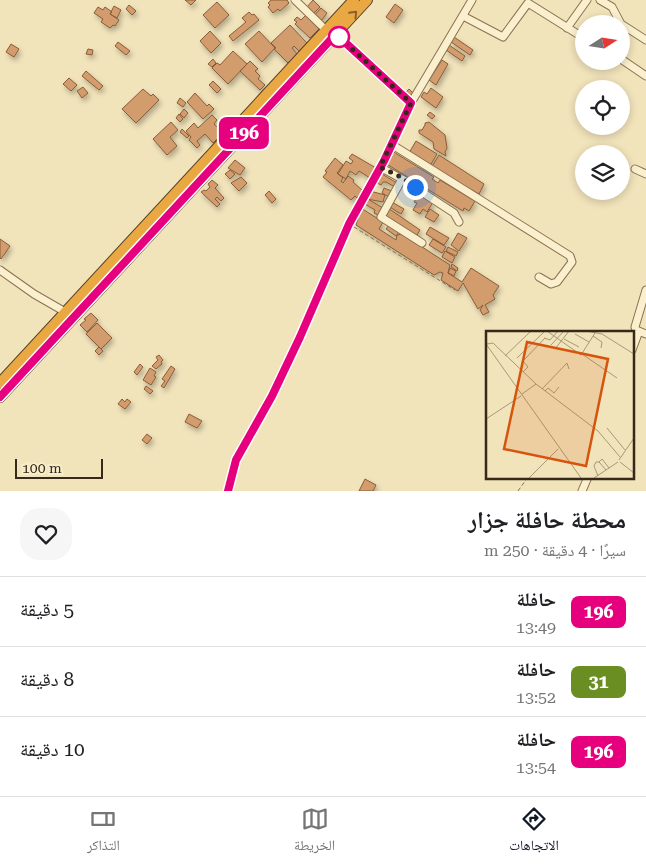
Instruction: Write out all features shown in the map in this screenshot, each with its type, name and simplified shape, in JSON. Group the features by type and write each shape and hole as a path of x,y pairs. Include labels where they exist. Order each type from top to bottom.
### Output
{"highway":[{"path":"0,397 331,32 354,0"},
{"path":"0,383 331,32 367,0"}],"street":[{"path":"295,0 411,103"},
{"path":"228,491 236,460 272,396 349,224 380,167 411,103 472,0"},
{"path":"567,28 587,0"},
{"path":"600,0 612,7 616,15"},
{"path":"464,16 503,37 528,3 575,33"},
{"path":"630,30 646,40"},
{"path":"630,65 646,76"},
{"path":"391,144 570,256 572,262 557,282 551,284 539,277"},
{"path":"380,167 454,213 459,222"},
{"path":"636,168 646,174"},
{"path":"402,179 381,217 422,242"},
{"path":"0,270 34,294 67,313"},
{"path":"634,346 642,332 635,327 645,294"},
{"path":"582,491 588,478"}],"path":[{"path":"349,224 455,290"},
{"path":"518,491 527,478"}],"building":[{"path":"185,0 196,0 191,5"},
{"path":"271,0 287,0 289,3 280,11 278,9 273,13 268,7 270,5 268,3"},
{"path":"313,0 320,7 314,13 307,7"},
{"path":"217,2 229,15 215,28 203,15"},
{"path":"395,4 403,10 394,23 386,17"},
{"path":"129,5 136,11 132,15 126,9"},
{"path":"114,6 121,10 117,18 110,14"},
{"path":"98,7 103,10 105,7 112,12 110,14 119,20 115,26 113,25 110,28 101,22 103,19 94,13"},
{"path":"321,8 327,13 321,21 314,16"},
{"path":"249,12 252,15 254,14 259,20 233,41 229,36 246,22 242,18"},
{"path":"306,15 319,29 310,38 295,24 297,22 294,20 297,17 301,20"},
{"path":"290,25 307,43 299,51 294,46 292,48 297,54 288,63 274,49 276,48 271,43"},
{"path":"210,31 221,43 211,53 200,41"},
{"path":"259,31 275,48 262,62 245,44"},
{"path":"454,37 473,50 470,55 451,42"},
{"path":"118,42 130,51 126,55 115,46"},
{"path":"11,44 19,49 14,57 6,52"},
{"path":"449,45 465,56 462,61 446,50"},
{"path":"88,49 93,50 92,55 86,54"},
{"path":"233,51 247,64 228,84 212,68 217,63 220,65"},
{"path":"213,59 216,63 212,67 208,64"},
{"path":"442,60 448,64 436,85 429,80"},
{"path":"250,61 258,69 255,71 260,76 258,79 265,85 260,90 240,71"},
{"path":"86,71 103,86 99,90 82,76"},
{"path":"69,78 77,85 71,91 63,84"},
{"path":"213,81 221,89 217,93 209,85"},
{"path":"83,87 88,93 82,98 77,91"},
{"path":"431,88 443,97 436,108 421,97 424,92 427,94"},
{"path":"143,89 151,96 153,94 159,100 136,123 122,109"},
{"path":"409,89 413,93 410,97 405,93"},
{"path":"195,93 207,106 209,104 214,109 203,119 187,102"},
{"path":"180,98 186,103 183,107 177,103"},
{"path":"184,109 188,113 184,118 180,114"},
{"path":"430,112 435,116 432,119 427,115"},
{"path":"179,114 183,119 180,122 176,118"},
{"path":"212,115 217,120 214,124 223,133 213,143 205,134 197,141 200,145 197,148 189,140 191,137 186,131 194,123 198,128"},
{"path":"171,122 178,130 170,137 177,146 167,155 153,139"},
{"path":"429,122 445,135 446,156 434,149 433,142 419,133 419,130 422,130 425,123"},
{"path":"182,129 189,136 187,138 180,132"},
{"path":"416,141 437,154 430,166 409,153"},
{"path":"392,151 434,177 432,179 438,183 440,180 475,201 469,211 464,208 463,211 385,163"},
{"path":"352,154 376,168 370,178 359,171 356,175 350,171 346,179 338,174 346,161 351,164 353,161 349,158"},
{"path":"439,155 484,184 479,194 472,190 470,193 431,168"},
{"path":"335,158 343,165 337,173 343,178 341,181 343,183 348,176 363,191 357,198 355,196 351,200 323,177 327,172 325,171"},
{"path":"235,160 245,168 240,175 228,168"},
{"path":"230,170 235,174 230,179 225,174"},
{"path":"382,174 397,183 395,187 386,182 383,182 381,185 377,183"},
{"path":"241,177 247,183 239,191 231,183"},
{"path":"212,180 218,185 215,188 224,198 221,201 217,197 215,199 220,204 217,207 201,192 206,191 210,187 208,184"},
{"path":"384,188 392,191 389,197 382,193"},
{"path":"269,191 276,199 272,203 265,195"},
{"path":"370,191 385,195 383,202 367,199"},
{"path":"419,194 433,202 427,212 423,209 420,214 413,210 417,203 414,202"},
{"path":"366,198 383,208 378,215 374,213 375,210 363,203"},
{"path":"390,201 404,209 401,214 388,206"},
{"path":"361,208 383,222 379,229 396,240 397,235 402,234 450,265 448,273 462,282 471,268 499,286 493,295 495,299 485,305 489,312 483,315 480,310 483,305 478,309 463,283 458,291 441,280 443,273 440,272 434,275 356,225"},
{"path":"388,208 420,230 415,238 383,216"},
{"path":"430,209 439,215 434,222 425,217"},
{"path":"389,225 399,232 396,236 386,229"},
{"path":"430,227 449,238 444,245 426,234"},
{"path":"458,233 467,238 459,251 451,245"},
{"path":"0,239 10,246 1,259 0,258"},
{"path":"433,239 446,247 442,253 429,245"},
{"path":"448,247 458,252 456,256 446,251"},
{"path":"445,251 455,257 452,263 442,257"},
{"path":"452,264 458,268 457,271 451,267"},
{"path":"450,268 456,271 454,276 448,273"},
{"path":"91,313 98,320 87,332 80,325"},
{"path":"97,323 112,338 101,349 86,334"},
{"path":"99,347 103,351 99,355 95,351"},
{"path":"159,355 163,360 162,364 156,369 152,366 158,360 156,357"},
{"path":"140,364 143,367 137,375 134,372"},
{"path":"171,366 175,369 164,388 161,386 165,381 162,379"},
{"path":"150,368 156,372 154,376 156,377 151,385 143,380"},
{"path":"146,386 153,391 150,394 144,389"},
{"path":"122,399 125,402 127,399 131,402 125,409 118,404"},
{"path":"189,414 202,421 197,428 185,422"},
{"path":"147,434 152,438 147,444 142,440"},
{"path":"365,479 376,485 373,491 359,491"}],"bus line":[{"name":"196","path":"0,397 336,34 411,103 384,161 349,224 272,396 236,460 228,491"}],"route":[{"path":"339,37 336,34 411,103 380,167 401,177 415,187"}]}
